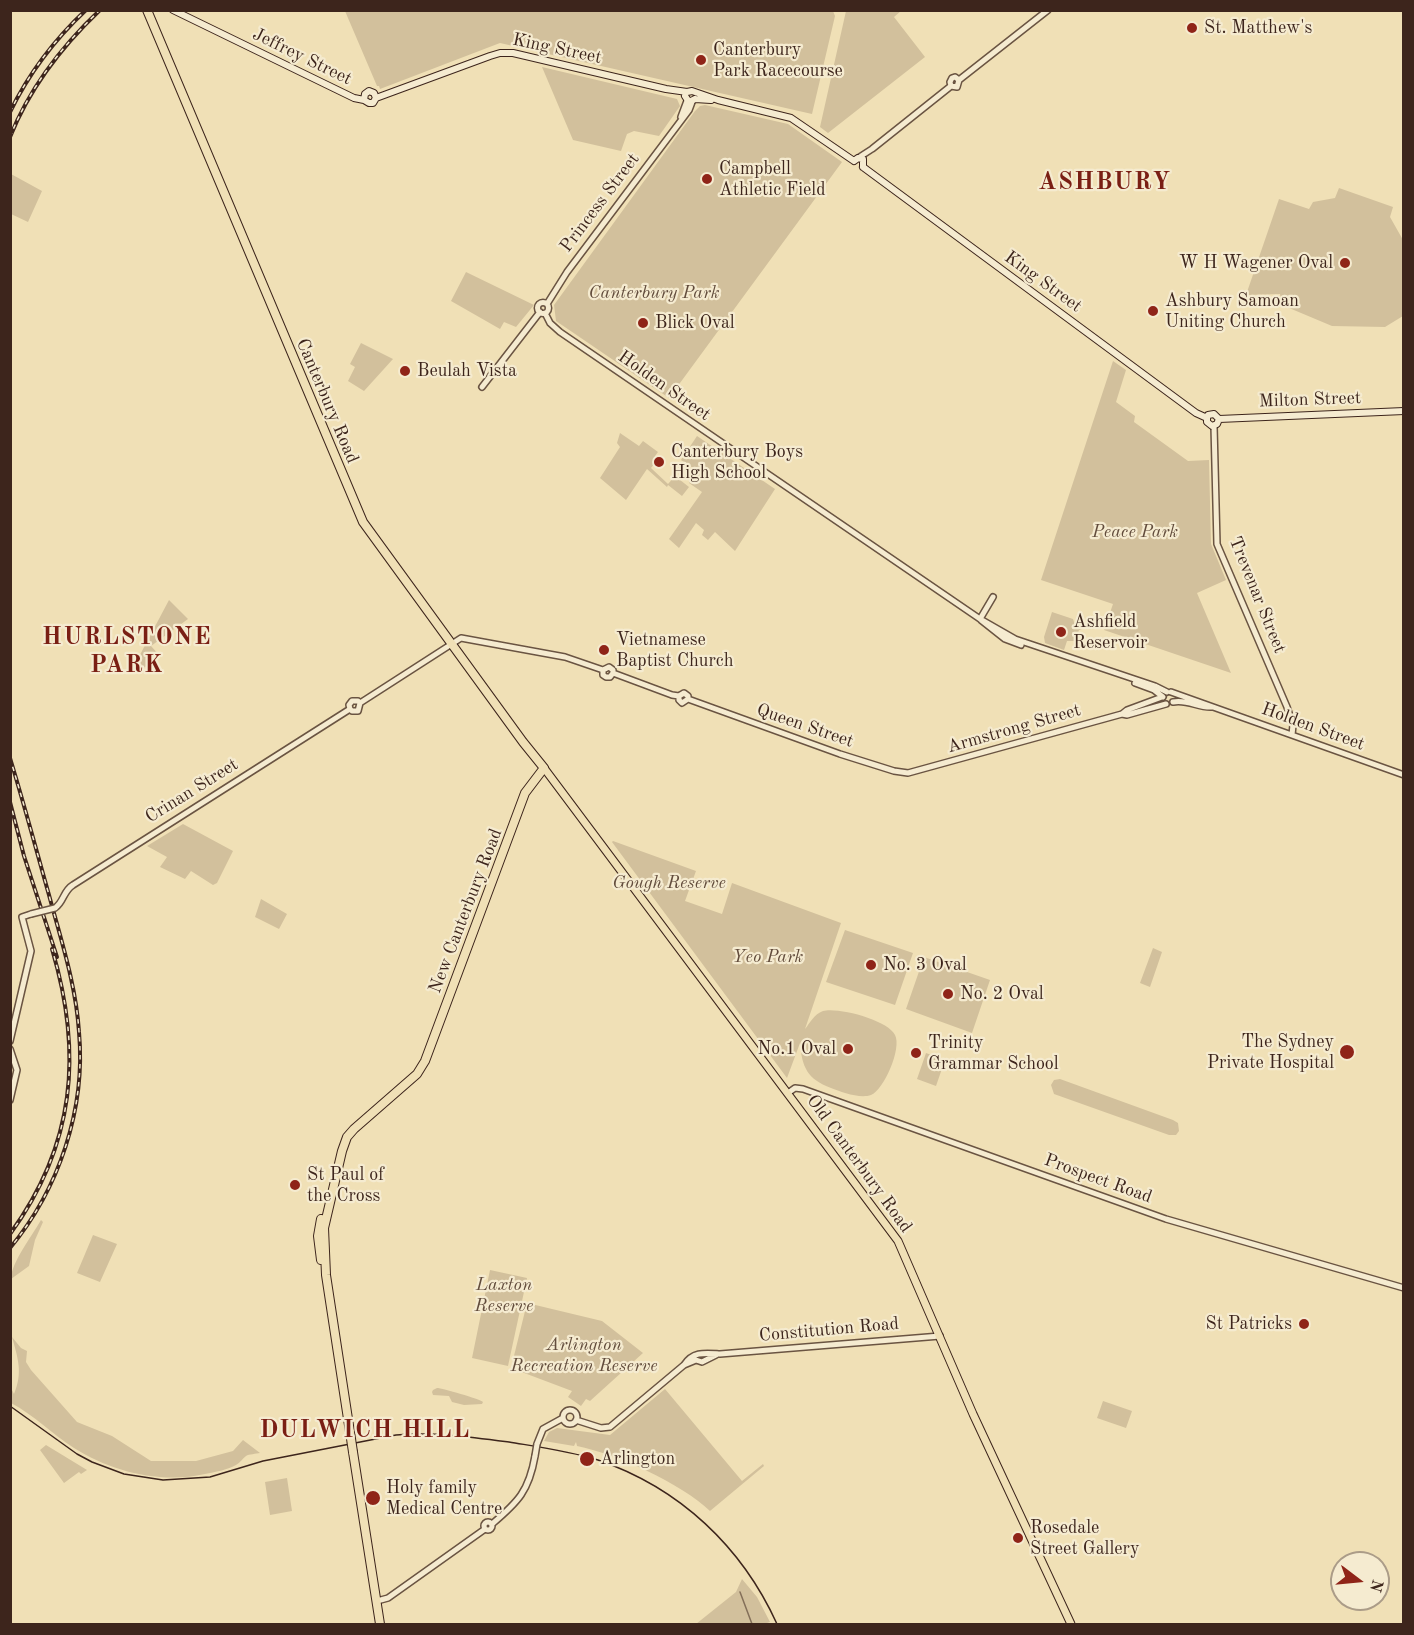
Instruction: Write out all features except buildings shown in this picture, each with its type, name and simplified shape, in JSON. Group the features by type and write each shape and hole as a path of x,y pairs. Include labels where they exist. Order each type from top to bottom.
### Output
{"highway":[{"name":"Canterbury Road","path":"147,10 363,522 544,768"},
{"name":"New Canterbury Road","path":"380,1624 326,1275 321,1227 347,1137 354,1128 417,1074 427,1057 525,794 544,768"}],"main road":[{"name":"Jeffrey Street","path":"173,10 354,98 364,100"},
{"name":"King Street","path":"364,100 365,94 369,91 374,93 376,98 506,52 666,88 690,97 718,100 796,120 860,161 1143,374 1196,413 1207,418"},
{"name":"Milton Street","path":"1219,419 1404,411"},
{"path":"1214,414 1219,419 1214,426 1208,424 1207,418 1214,414"},
{"name":"Old Canterbury Road","path":"544,768 898,1241 973,1414 1071,1624"}],"street":[{"path":"860,161 951,86 957,87 959,80 1048,10"},
{"name":"Princess Street","path":"547,304 567,272 679,121 690,97"},
{"path":"482,387 543,313 549,309 547,304 542,302 538,309 543,313"},
{"name":"Holden Street","path":"543,313 549,323 560,332 996,633 1014,642 1166,694 1212,707 1404,775"},
{"name":"Trevenar Street","path":"1214,426 1217,544 1287,707 1293,725 1292,735"},
{"path":"980,620 993,597"},
{"name":"Queen Street","path":"452,644 461,638 565,657 603,669 603,675 606,677 613,674 679,696 682,703 688,699 879,767 901,772 914,772"},
{"name":"Crinan Street","path":"10,1041 31,951 22,917 56,907 66,890 72,885 350,709 358,711 360,703 452,644"},
{"path":"1166,694 1175,697 1170,703 1166,694"},
{"name":"Armstrong Street","path":"1122,714 1166,694"},
{"name":"Holden Street","path":"1170,703 1184,700 1212,707"},
{"name":"Armstrong Street","path":"914,772 1122,714 1127,715 1170,703"},
{"path":"10,1100 17,1070 12,1052"},
{"name":"Prospect Road","path":"788,1092 800,1088 1166,1219 1404,1288"},
{"name":"Constitution Road","path":"576,1420 600,1428 610,1428 684,1365 700,1357 940,1336"},
{"path":"377,1601 388,1598 485,1529 491,1530 492,1524 522,1496 530,1481 537,1444 543,1429 563,1418 566,1412 571,1410 576,1414 576,1420 569,1424 563,1418"}],"green space":[{"name":"Canterbury Park Racecourse","path":"345,11 833,11 835,16 812,114 500,43 380,89"},
{"path":"846,11 901,11 894,17 925,57 828,133 820,127"},
{"path":"542,67 677,99 680,106 659,136 634,131 627,134 621,151 573,140"},
{"name":"Canterbury Park","path":"705,105 788,124 842,162 669,398 556,321 554,305 695,111"},
{"path":"11,174 42,191 28,222 11,214"},
{"path":"1339,188 1393,207 1390,217 1403,240 1403,316 1385,327 1332,326 1282,305 1280,294 1246,295 1279,199 1309,209 1313,202 1335,198"},
{"path":"466,272 534,305 516,327 504,322 500,329 451,301"},
{"path":"361,343 393,359 364,391 348,381 355,367 350,364"},
{"name":"Peace Park","path":"1113,361 1126,370 1116,402 1135,416 1134,422 1188,461 1209,460 1211,544 1226,580 1197,593 1231,673 1104,630 1113,604 1041,580"},
{"path":"620,433 639,446 643,441 658,452 655,456 658,459 651,468 668,484 675,476 689,487 682,496 668,485 667,487 647,469 626,500 600,478 620,447 617,443"},
{"path":"697,436 775,489 735,551 715,532 708,540 702,535 704,530 696,523 679,548 669,539 702,492 689,483 696,470 681,460"},
{"path":"169,600 188,619 151,646 160,656 137,673 133,668"},
{"path":"1052,612 1073,619 1076,628 1082,630 1079,630 1075,641 1067,641 1064,650 1045,643 1044,637"},
{"path":"183,824 233,851 217,883 213,885 191,871 185,879 160,867 167,857 147,846"},
{"name":"Yeo Park","path":"613,841 696,871 685,901 722,914 732,883 841,923 805,1029 817,1014 830,1010 862,1016 891,1029 897,1041 894,1058 886,1077 876,1092 867,1096 856,1096 816,1081 804,1065 800,1043 787,1078"},
{"path":"261,899 287,914 279,929 255,917"},
{"name":"No. 3 Oval","path":"845,930 913,953 895,1005 826,982"},
{"path":"1153,948 1162,952 1150,987 1140,983"},
{"name":"No. 2 Oval","path":"924,957 990,980 972,1033 906,1009"},
{"path":"926,1053 945,1060 936,1086 917,1079"},
{"path":"1060,1079 1173,1120 1178,1123 1179,1131 1176,1135 1169,1135 1054,1094 1051,1085 1054,1080"},
{"path":"41,1220 43,1222 35,1240 29,1266 11,1279 14,1265"},
{"path":"93,1235 117,1244 100,1282 77,1273"},
{"name":"Laxton Reserve","path":"490,1270 527,1278 508,1366 472,1358"},
{"name":"Arlington Recreation Reserve","path":"527,1303 602,1321 643,1353 590,1401 586,1399 581,1406 568,1397 572,1391 511,1368"},
{"path":"12,1337 21,1348 27,1351 26,1362 31,1370 77,1422 112,1436 151,1461 196,1461 233,1451 243,1440 260,1453 247,1455 236,1465 221,1471 188,1477 171,1478 137,1474 104,1464 66,1443 11,1403 11,1388 14,1394 19,1372"},
{"path":"437,1388 483,1402 482,1404 464,1405 452,1402 449,1396 433,1395 433,1390"},
{"path":"665,1389 742,1481 763,1464 764,1466 710,1511 682,1490 629,1463 577,1446 576,1442 574,1446 544,1441 549,1432 557,1428 610,1435"},
{"path":"1103,1401 1132,1411 1126,1428 1097,1418"},
{"path":"46,1445 87,1470 81,1474 79,1472 64,1483 40,1450"},
{"path":"287,1478 292,1511 270,1515 265,1482"},
{"path":"742,1579 757,1597 770,1622 764,1624 696,1624 736,1592"}],"waterway":[{"path":"740,1592 752,1624"}],"tram line":[{"path":"10,1406 77,1454 92,1462 124,1474 163,1480 210,1477 263,1461 410,1434 481,1438 598,1460 656,1487 705,1524 746,1570 777,1624"}],"railway":[{"path":"10,112 25,84 43,58 86,10"},
{"path":"10,137 27,101 48,69 72,38 100,10"},
{"path":"10,758 71,980 77,1014 80,1061 78,1090 66,1147 42,1200 10,1248"},
{"path":"10,802 24,856 57,957"},
{"path":"10,1234 32,1200 48,1167 60,1132 67,1097 68,1025 62,987 52,949"}],"place":[{"name":"St. Matthew's","path":"1192,28"},
{"name":"Canterbury Park Racecourse","path":"701,60"},
{"name":"Campbell Athletic Field","path":"707,179"},
{"name":"W H Wagener Oval","path":"1345,263"},
{"name":"Ashbury Samoan Uniting Church","path":"1153,311"},
{"name":"Blick Oval","path":"643,323"},
{"name":"Beulah Vista","path":"405,371"},
{"name":"Canterbury Boys High School","path":"659,462"},
{"name":"Ashfield Reservoir","path":"1061,632"},
{"name":"Vietnamese Baptist Church","path":"604,650"},
{"name":"No. 3 Oval","path":"871,965"},
{"name":"No. 2 Oval","path":"948,994"},
{"name":"No.1 Oval","path":"848,1049"},
{"name":"The Sydney Private Hospital","path":"1347,1052"},
{"name":"Trinity Grammar School","path":"916,1053"},
{"name":"St Paul of the Cross","path":"295,1185"},
{"name":"St Patricks","path":"1304,1324"},
{"name":"Arlington","path":"587,1459"},
{"name":"Holy family Medical Centre","path":"373,1498"},
{"name":"Rosedale Street Gallery","path":"1018,1538"}],"district":[{"name":"ASHBURY","path":"1105,183"},
{"name":"HURLSTONE PARK","path":"127,652"},
{"name":"DULWICH HILL","path":"365,1431"}],"park label":[{"name":"Gough Reserve","path":"669,883"}]}
